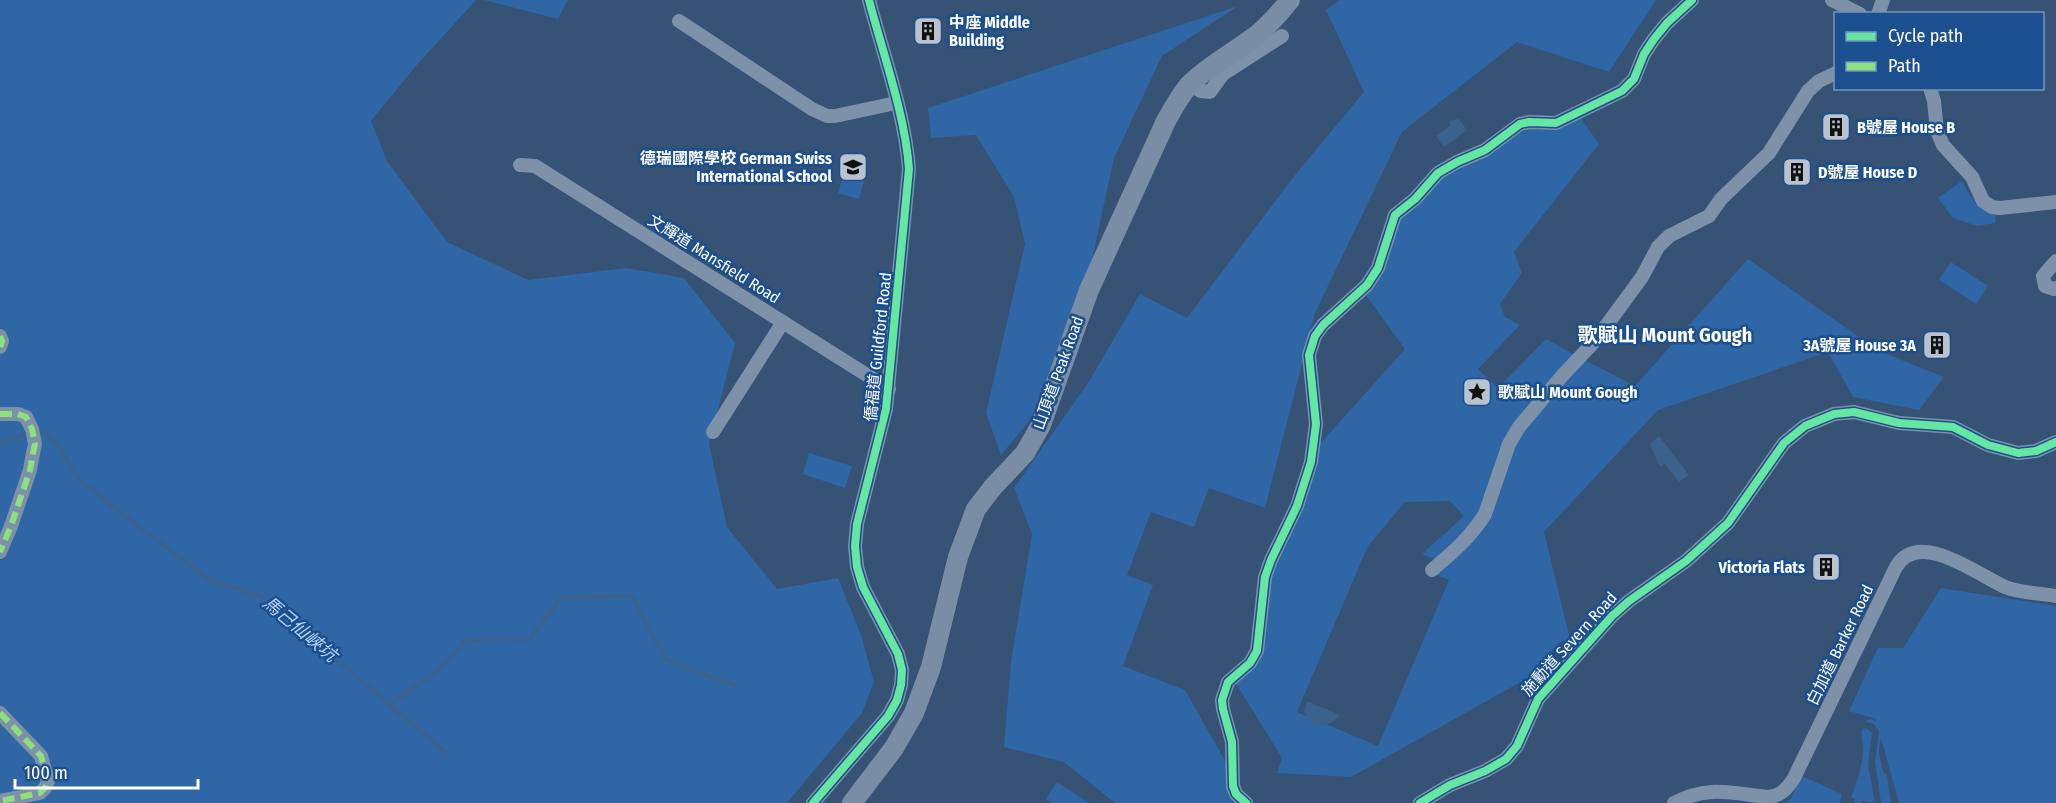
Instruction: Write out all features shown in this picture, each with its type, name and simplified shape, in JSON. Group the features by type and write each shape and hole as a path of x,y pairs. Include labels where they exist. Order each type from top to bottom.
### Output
{"main road":[{"name":"山頂道 Peak Road","path":"852,803 894,748 914,713 931,667 958,557 976,509 1025,453 1041,426 1089,290 1162,128 1190,85 1208,69 1252,39 1276,17 1290,0"}],"street":[{"name":"僑福道 Guildford Road","path":"813,803 888,716 897,700 901,685 902,670 898,654 862,587 855,546 860,514 883,427 889,388 909,169 906,137 869,0"},
{"path":"1245,803 1236,794 1233,786 1232,742 1222,709 1222,700 1228,682 1250,663 1257,651 1265,577 1298,506 1311,462 1316,424 1309,355 1315,336 1367,285 1378,268 1395,215 1414,199 1438,173 1480,153 1520,124 1556,123 1622,91 1634,79 1653,39 1692,0"},
{"path":"1832,0 1856,12"},
{"path":"679,21 812,109 827,116 896,103"},
{"path":"1190,85 1201,92 1210,92 1223,74 1282,36"},
{"path":"1432,570 1466,541 1479,525 1485,514 1509,444 1519,427 1595,341 1642,277 1658,247 1669,236 1709,216 1721,200 1769,153 1808,90 1819,81 1834,74"},
{"path":"1931,90 1937,131 1943,145 1972,177 1983,201 1992,207 2000,208 2056,202"},
{"name":"文輝道 Mansfield Road","path":"520,165 535,166 889,388"},
{"path":"2056,261 2043,276 2045,286 2054,290 2056,288"},
{"path":"713,432 783,322"},
{"path":"0,336 2,341 0,347"},
{"name":"施勳道 Severn Road","path":"1420,803 1444,788 1490,769 1506,759 1517,746 1535,703 1622,607 1686,561 1728,523 1784,443 1812,423 1834,414 1854,412 1899,423 1941,424 1960,429 1996,448 2018,453 2036,452 2056,442"},
{"path":"0,414 26,417 32,429 35,444 30,470 0,552"},
{"name":"白加道 Barker Road","path":"1674,803 1691,795 1710,791 1728,791 1767,797 1784,792 1794,777 1896,567 1904,556 1916,552 1937,554 2007,588 2056,596"},
{"path":"0,712 41,756 48,781 40,793 0,801"}],"shaded area":[{"path":"0,0 476,0 415,67 371,121 387,161 447,242 528,280 626,268 684,278 735,343 709,444 727,527 777,589 838,578 861,635 874,682 862,713 787,803 0,803"},
{"path":"484,0 568,0 558,19"},
{"path":"1340,0 1656,0 1609,72 1517,42 1402,132 1315,313 1265,508 1209,488 1194,527 1151,512 1127,575 1153,585 1123,666 1185,690 1249,803 1115,803 1064,762 1004,747 1011,661 1032,534 1014,488 1088,383 1140,294 1187,318 1295,175 1364,92 1326,10"},
{"path":"1238,6 1162,56 1114,158 1090,269 1031,419 1001,455 986,413 1025,244 1014,197 976,135 931,138 928,108"},
{"path":"1580,117 1599,144 1514,252 1522,273 1500,304 1505,317 1520,325 1478,369 1498,388 1546,339 1577,356 1515,424 1475,522 1437,560 1422,554 1464,516 1450,501 1405,502 1368,546 1297,712 1378,746 1449,580 1434,574 1469,544 1513,446 1523,429 1585,360 1635,386 1748,259 1879,351 1944,377 1919,410 1853,397 1828,352 1658,410 1544,532 1570,639 1560,642 1528,678 1351,777 1277,773 1282,758 1235,682 1255,664 1267,588 1319,445 1405,349 1365,294 1397,220 1435,182 1522,128"},
{"path":"1459,119 1467,130 1444,147 1436,136 1450,126 1450,121"},
{"path":"848,160 868,166 859,199 838,193"},
{"path":"1962,181 1979,206 1996,213 1995,223 1977,226 1953,218 1938,198"},
{"path":"1951,262 1988,286 1976,304 1939,280"},
{"path":"1659,436 1689,475 1679,482 1665,464 1660,467 1650,444"},
{"path":"809,453 852,466 845,488 803,474"},
{"path":"1941,588 2056,606 2056,803 1899,803 1881,738 1880,756 1884,773 1887,775 1891,803 1881,803 1875,762 1879,731 1874,724 1864,721 1872,719 1876,721 1876,719 1849,711 1878,648 1903,648"},
{"path":"1307,701 1340,715 1325,725 1311,722 1304,712"},
{"path":"1866,728 1872,733 1868,765 1875,803 1861,801 1861,803 1854,803 1855,799 1851,797 1862,761 1862,729"},
{"path":"1802,776 1842,794 1840,803 1786,803"},
{"path":"1057,782 1089,803 1052,803 1046,799"}],"waterway":[{"name":"馬己仙峽坑","path":"37,431 46,433 56,442 82,482 125,516 212,582 262,596 446,753"},
{"name":"馬己仙峽坑","path":"0,444 29,433"},
{"path":"388,705 434,674 466,640 530,639 561,598 632,596 666,660 736,686"}],"marked path":[{"path":"0,336 2,341 0,347"},
{"path":"0,414 18,414 26,417 32,429 35,444 30,470 0,552"},
{"path":"0,713 41,756 48,781 40,793 0,801"}],"cycle path":[{"path":"813,803 888,716 897,700 901,685 902,670 898,654 863,587 857,567 855,546 857,524 886,409 909,169 903,127 869,0"},
{"path":"1246,803 1236,794 1233,786 1232,742 1222,700 1228,682 1250,663 1257,651 1265,577 1297,506 1311,462 1316,424 1309,355 1315,336 1323,325 1367,285 1378,268 1395,215 1415,199 1438,173 1485,150 1520,124 1556,123 1622,91 1634,79 1644,54 1654,39 1667,23 1692,0"},
{"path":"1420,803 1450,785 1485,771 1506,759 1517,746 1538,699 1612,616 1629,601 1686,561 1728,523 1784,443 1805,426 1834,414 1854,412 1899,423 1953,427 1988,445 2018,453 2036,451 2056,442"}],"place":[{"name":"中座 Middle Building","path":"928,31"},
{"name":"B號屋 House B","path":"1836,127"},
{"name":"德瑞國際學校 German Swiss International School","path":"853,167"},
{"name":"D號屋 House D","path":"1797,172"},
{"name":"3A號屋 House 3A","path":"1937,345"},
{"name":"歌賦山 Mount Gough","path":"1477,392"},
{"name":"Victoria Flats","path":"1826,567"}],"district":[{"name":"歌賦山 Mount Gough","path":"1665,335"}]}
